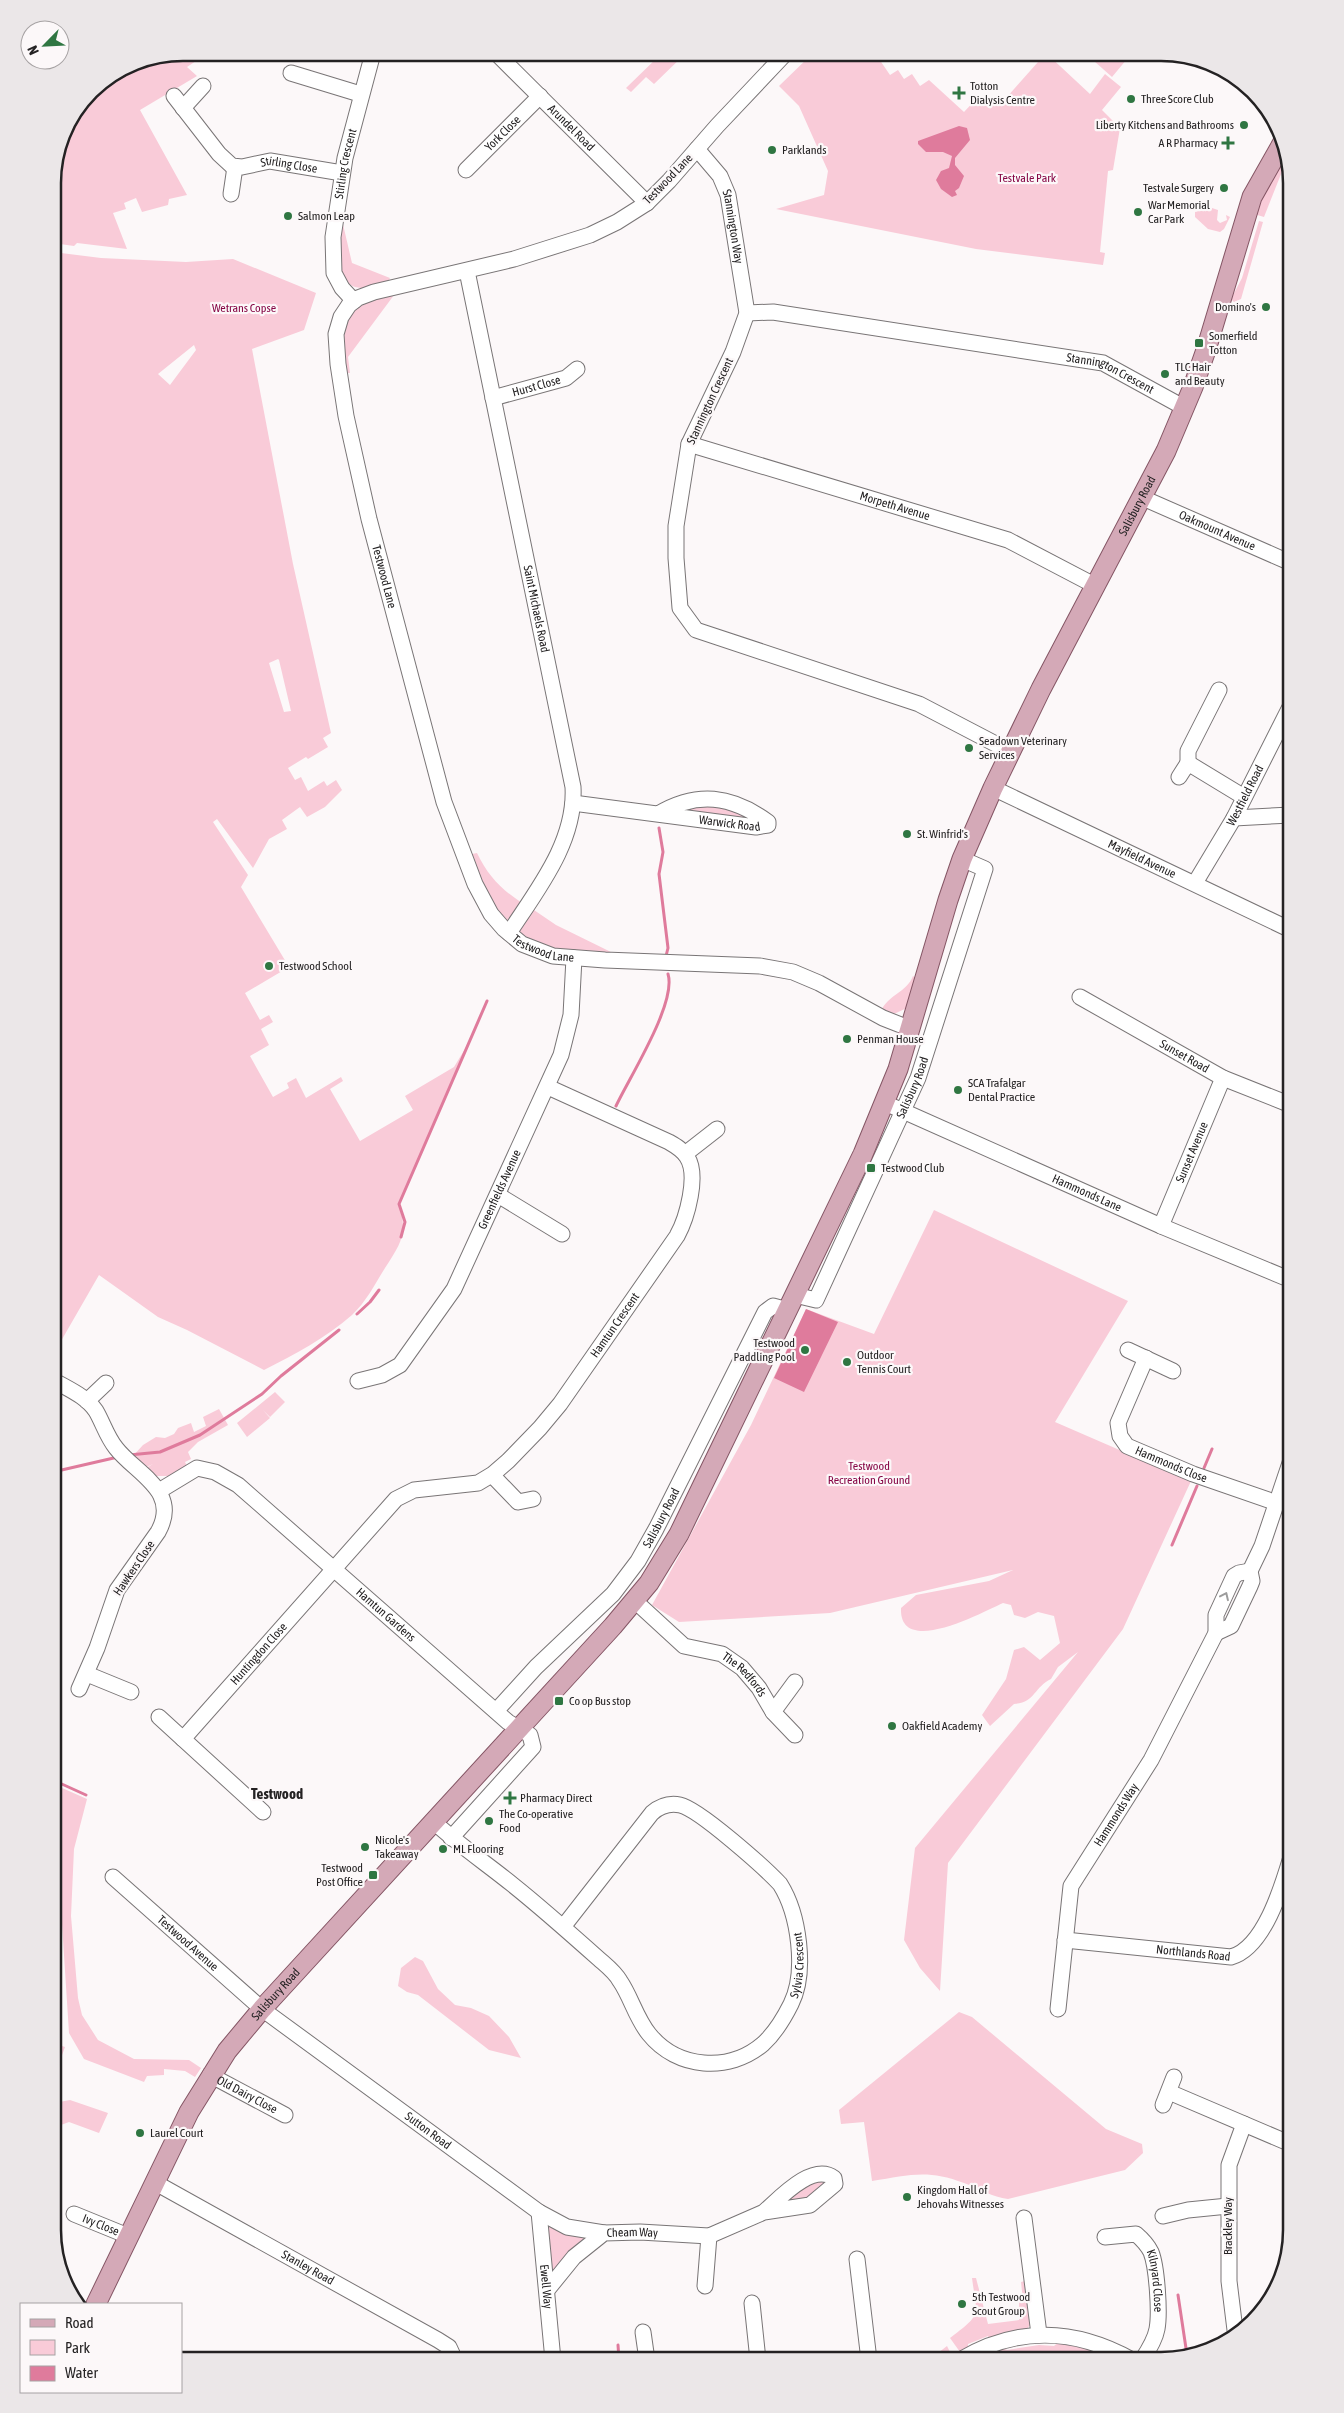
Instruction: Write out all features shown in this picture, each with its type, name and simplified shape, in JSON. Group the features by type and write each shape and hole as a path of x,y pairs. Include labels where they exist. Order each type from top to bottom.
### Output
{"main road":[{"name":"Salisbury Road","path":"96,2303 154,2182 210,2075 262,2009 635,1601 664,1560 679,1534 864,1154 885,1104 911,1029 948,900 962,859 993,788 1094,585 1143,498 1185,408 1221,306 1252,197 1278,150"}],"street":[{"name":"Stirling Crescent","path":"354,301 337,280 332,263 333,237 342,173 360,94 370,62"},
{"name":"Arundel Road","path":"505,62 646,203"},
{"name":"Testwood Lane","path":"778,62 669,181 646,203 617,222 590,235 514,259 374,292 354,301 341,318 336,334 344,407 368,514 444,802 482,899 491,914 509,933 536,951 553,956 780,968 806,976 877,1015 911,1029"},
{"path":"291,73 360,94"},
{"path":"203,86 179,102 219,154 235,167 232,194"},
{"name":"York Close","path":"466,170 540,96"},
{"name":"Stannington Way","path":"697,149 720,176 728,195 747,314"},
{"name":"Stirling Close","path":"235,167 270,161 342,173"},
{"name":"Saint Michaels Road","path":"466,271 572,774 573,803 559,852 509,933"},
{"name":"Stannington Crescent","path":"1011,752 919,704 696,630 680,608 676,558 676,526 689,444 733,352 747,314 773,312 1103,363 1185,408"},
{"name":"Hurst Close","path":"494,398 566,378 576,369"},
{"name":"Morpeth Avenue","path":"689,444 1008,540 1094,585"},
{"name":"Oakmount Avenue","path":"1143,498 1283,559"},
{"path":"1180,777 1188,763 1188,751 1219,690"},
{"name":"Westfield Road","path":"1195,884 1234,818 1283,722"},
{"path":"1188,763 1244,798"},
{"name":"Mayfield Avenue","path":"993,788 1283,926"},
{"name":"Warwick Road","path":"573,803 756,827 768,825 768,822 760,816 732,801 705,798 676,803 658,814"},
{"path":"1234,818 1283,815"},
{"name":"Salisbury Road","path":"496,1711 536,1667 626,1579 656,1529 765,1312 773,1306 816,1300 918,1078 986,868 962,859"},
{"name":"Greenfields Avenue","path":"358,1381 374,1378 390,1371 410,1353 454,1289 561,1055 569,1027 574,958"},
{"name":"Sunset Road","path":"1080,998 1223,1078 1283,1101"},
{"name":"Sunset Avenue","path":"1161,1226 1223,1078"},
{"path":"548,1086 669,1142 685,1154 718,1129"},
{"name":"Hammonds Lane","path":"885,1104 1161,1226 1283,1276"},
{"name":"Hamtun Crescent","path":"334,1570 401,1495 422,1489 471,1484 492,1475 540,1428 560,1404 677,1236 686,1214 691,1191 691,1167 685,1154"},
{"path":"498,1195 562,1234"},
{"path":"1128,1350 1173,1371"},
{"name":"Hammonds Close","path":"1146,1358 1118,1423 1120,1436 1127,1446 1193,1474 1277,1503"},
{"path":"87,1401 106,1383"},
{"path":"61,1385 87,1401 95,1411 116,1449 159,1491"},
{"name":"Hamtun Gardens","path":"159,1491 192,1470 202,1468 226,1477 254,1498 334,1570 519,1729"},
{"path":"492,1475 516,1509 533,1499"},
{"name":"Hammonds Way","path":"1058,2009 1069,1896 1075,1877 1151,1760 1216,1633 1230,1626 1252,1581 1250,1571 1262,1546 1283,1486"},
{"name":"Hawkers Close","path":"79,1689 87,1674 117,1590 162,1524 165,1510 159,1491"},
{"name":"Huntingdon Close","path":"183,1739 334,1570"},
{"name":"The Redfords","path":"635,1601 684,1646 722,1654 742,1668 758,1688 773,1712 795,1735"},
{"path":"87,1674 131,1692"},
{"name":"The Redfords","path":"773,1712 794,1682"},
{"path":"159,1716 264,1812"},
{"path":"451,1838 533,1746 530,1736 519,1729"},
{"name":"Sylvia Crescent","path":"434,1822 451,1838 513,1885 616,1974 643,2026 658,2045 680,2058 699,2063 715,2064 733,2060 761,2045 773,2033 787,2012 800,1979 799,1954 793,1917 788,1899 780,1884 700,1815 681,1805 668,1804 652,1813 563,1927"},
{"name":"Testwood Avenue","path":"113,1877 262,2009"},
{"name":"Northlands Road","path":"1065,1940 1232,1957 1241,1954 1249,1948 1276,1902 1283,1882"},
{"name":"Sutton Road","path":"262,2009 540,2212 567,2227 604,2233"},
{"name":"Old Dairy Close","path":"210,2075 285,2115"},
{"path":"1174,2077 1166,2098 1244,2124 1283,2140"},
{"name":"Brackley Way","path":"1235,2327 1229,2281 1229,2164 1244,2124"},
{"name":"Stanley Road","path":"154,2182 438,2340 451,2351"},
{"path":"1163,2216 1188,2210 1228,2206"},
{"name":"Ewell Way","path":"540,2212 552,2351"},
{"name":"Cheam Way","path":"548,2289 574,2257 604,2233 640,2232 710,2236 764,2212"},
{"name":"Ivy Close","path":"74,2214 128,2236"},
{"path":"1024,2218 1039,2334"},
{"name":"Kilnyard Close","path":"1105,2237 1136,2234 1146,2243 1152,2254 1158,2306 1157,2329 1147,2352"},
{"path":"705,2286 710,2236"},
{"path":"857,2259 868,2352"},
{"path":"752,2303 757,2352"},
{"path":"643,2332 645,2351"},
{"path":"983,2352 995,2343 1039,2334 1087,2340 1117,2352"}],"green space":[{"path":"194,62 187,67 197,76 140,110 187,195 169,199 168,205 142,212 136,198 124,203 126,209 113,213 127,249 77,243 74,246 62,244 62,175 65,152 78,122 97,97 122,78 144,68 160,64"},
{"path":"653,62 677,62 654,84 646,77 631,92 626,88"},
{"name":"Testvale Park","path":"804,62 881,62 890,75 898,70 904,79 912,74 920,86 929,80 964,112 978,97 999,106 1038,62 1056,62 1090,94 1105,74 1121,87 1102,110 1120,128 1113,170 1108,171 1100,252 1105,253 1103,265 976,249 776,209 824,195 828,171 799,106 779,86"},
{"path":"1095,62 1124,62 1112,77"},
{"path":"1280,161 1282,171 1264,217 1254,214"},
{"path":"1212,208 1218,210 1217,220 1220,223 1227,220 1226,215 1230,217 1224,229 1220,232 1208,229 1195,217 1195,212"},
{"path":"342,220 352,263 390,278 388,282 361,288 351,285 345,279 341,271 339,250"},
{"path":"1259,221 1263,222 1241,299 1234,302 1231,299 1242,278"},
{"name":"Testwood School","path":"62,253 101,258 186,262 233,259 316,293 304,330 252,349 293,564 331,733 323,738 328,747 288,768 295,780 301,777 308,791 324,781 327,786 336,780 342,790 325,807 307,817 300,807 282,820 287,829 269,839 253,868 217,819 213,822 248,875 241,887 289,967 245,993 260,1020 269,1015 273,1022 261,1029 269,1045 250,1056 273,1097 289,1088 287,1083 296,1078 306,1098 341,1077 343,1081 330,1089 360,1141 413,1110 405,1096 454,1067 471,1039 399,1204 402,1214 403,1231 399,1245 366,1299 357,1310 332,1331 310,1345 264,1370 158,1317 99,1275 61,1340","holes":["194,345 196,350 170,385 158,374","279,660 291,711 284,712 269,663"]},
{"path":"397,291 348,357 350,373 345,373 343,335 348,317 360,304"},
{"path":"728,803 756,821 677,813 675,808"},
{"path":"477,853 486,869 496,881 522,903 507,923 499,916 474,863 472,854"},
{"path":"531,908 556,925 613,953 562,951 550,949 528,939 518,931"},
{"path":"913,976 917,979 909,1007 894,1014 881,1011 888,1001 906,986"},
{"name":"Testwood Recreation Ground","path":"934,1210 1128,1301 1055,1422 1191,1481 1123,1629 948,1863 940,1991 920,1968 904,1940 915,1848 1078,1652 1058,1667 1051,1679 1045,1682 1030,1698 1021,1703 1014,1704 990,1726 982,1715 1006,1679 1014,1650 1024,1647 1040,1660 1060,1643 1054,1616 1038,1612 1025,1618 1014,1615 1011,1605 1003,1603 944,1628 927,1631 913,1630 904,1623 901,1608 916,1595 989,1581 1013,1570 830,1613 679,1622 652,1605 751,1425 806,1309 874,1334"},
{"path":"275,1392 285,1402 270,1417 263,1410 270,1418 247,1437 237,1423"},
{"path":"219,1409 228,1425 198,1442 188,1452 191,1459 185,1462 187,1466 169,1476 155,1476 146,1468 153,1464 144,1468 132,1457 143,1445 156,1437 165,1438 174,1434 178,1428 191,1423 194,1432 206,1426 203,1417"},
{"path":"61,1788 87,1799 74,1849 71,1916 78,1998 82,2015 98,2040 134,2059 189,2060 201,2068 195,2077 185,2071 164,2069 164,2075 147,2076 144,2082 84,2059 69,2033 61,1911"},
{"path":"415,1957 423,1961 438,1989 455,2005 471,2008 489,2016 509,2037 521,2058 489,2050 418,1995 407,1992 398,1986 401,1968"},
{"path":"959,2012 972,2017 1106,2129 1142,2144 1143,2153 1125,2170 1008,2199 940,2176 918,2174 872,2181 864,2122 841,2124 839,2110"},
{"path":"61,2046 65,2047 61,2058"},
{"path":"70,2100 108,2113 99,2133 69,2122 61,2125 61,2102"},
{"path":"830,2180 814,2197 779,2203 803,2184"},
{"path":"548,2226 584,2235 585,2238 553,2271 551,2269"},
{"path":"972,2278 976,2278 988,2324 1019,2320 1019,2302 1023,2301 1021,2282 1025,2281 1031,2324 1025,2331 989,2341 988,2336 968,2344 968,2349 960,2352 950,2338 973,2318 976,2308"},
{"path":"1060,2341 1082,2345 1099,2352 990,2352 1002,2347 1007,2350 1039,2345 1054,2346"},
{"path":"947,2346 950,2352 940,2352"}],"water":[{"path":"959,126 967,128 970,140 955,158 955,165 964,176 959,188 955,191 957,195 952,197 941,189 936,180 941,171 949,168 952,156 943,152 926,152 918,144 918,141"},
{"name":"Testwood Paddling Pool","path":"806,1309 838,1322 804,1392 774,1378"}],"waterway":[{"path":"659,828 663,852 659,874 668,948 666,956"},
{"path":"616,1106 641,1060 659,1021 666,1003 669,987 668,974"},
{"path":"401,1237 405,1222 399,1204 487,1001"},
{"path":"357,1314 379,1290"},
{"path":"129,1455 160,1452 200,1435 262,1394 281,1376 339,1330"},
{"path":"1204,1468 1212,1449"},
{"path":"61,1470 118,1457"},
{"path":"1172,1545 1197,1486"},
{"path":"61,1784 86,1795"},
{"path":"1178,2295 1186,2348"},
{"path":"618,2345 618,2351"}],"place":[{"name":"Totton Dialysis Centre","path":"959,93"},
{"name":"Three Score Club","path":"1131,99"},
{"name":"Liberty Kitchens and Bathrooms","path":"1244,125"},
{"name":"A R Pharmacy","path":"1228,143"},
{"name":"Parklands","path":"772,150"},
{"name":"Testvale Surgery","path":"1224,188"},
{"name":"War Memorial Car Park","path":"1138,212"},
{"name":"Salmon Leap","path":"288,216"},
{"name":"Domino's","path":"1266,307"},
{"name":"Somerfield Totton","path":"1199,343"},
{"name":"TLC Hair and Beauty","path":"1165,374"},
{"name":"Seadown Veterinary Services","path":"969,748"},
{"name":"St. Winfrid's","path":"907,834"},
{"name":"Testwood School","path":"269,966"},
{"name":"Penman House","path":"847,1039"},
{"name":"SCA Trafalgar Dental Practice","path":"958,1090"},
{"name":"Testwood Club","path":"871,1168"},
{"name":"Testwood Paddling Pool","path":"805,1350"},
{"name":"Outdoor Tennis Court","path":"847,1362"},
{"name":"Co op Bus stop","path":"559,1701"},
{"name":"Oakfield Academy","path":"892,1726"},
{"name":"Pharmacy Direct","path":"510,1798"},
{"name":"The Co-operative Food","path":"489,1821"},
{"name":"Nicole's Takeaway","path":"365,1847"},
{"name":"ML Flooring","path":"443,1849"},
{"name":"Testwood Post Office","path":"373,1875"},
{"name":"Laurel Court","path":"140,2133"},
{"name":"Kingdom Hall of Jehovahs Witnesses","path":"907,2197"},
{"name":"5th Testwood Scout Group","path":"962,2304"}],"district":[{"name":"Testwood","path":"277,1793"}],"park label":[{"name":"Wetrans Copse","path":"244,308"}]}
